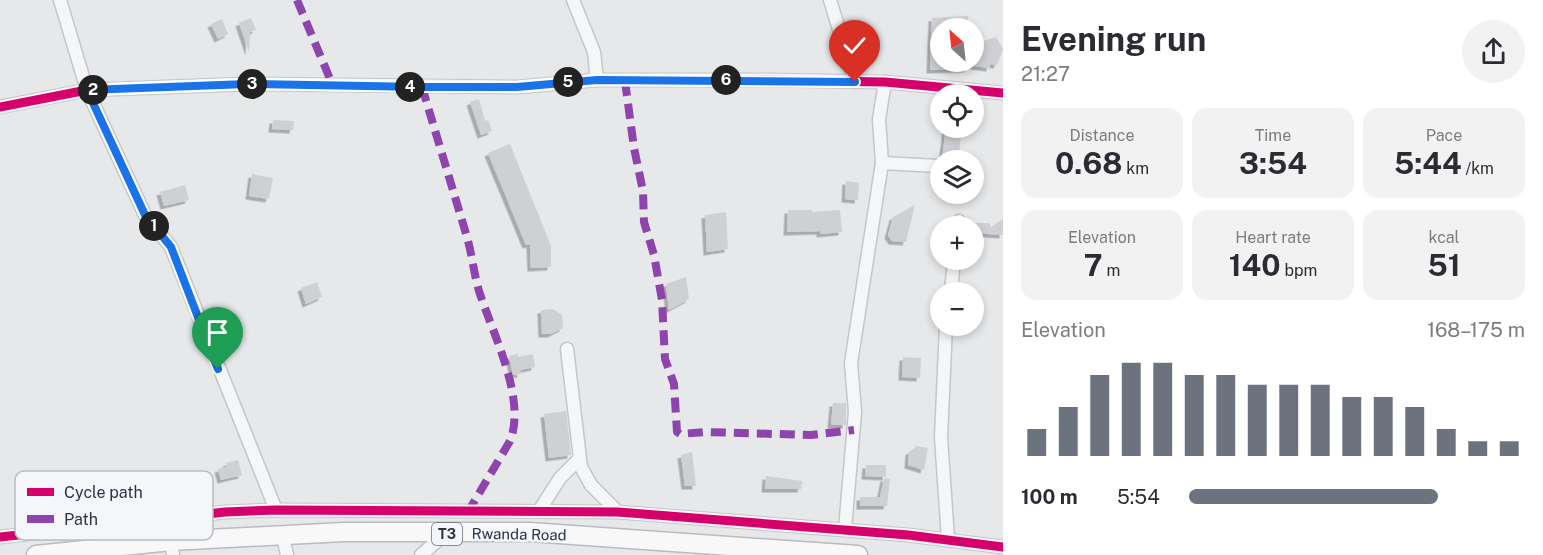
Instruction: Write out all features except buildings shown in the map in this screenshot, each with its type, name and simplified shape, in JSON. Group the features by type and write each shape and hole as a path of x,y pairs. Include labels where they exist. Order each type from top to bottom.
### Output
{"highway":[{"name":"Rwanda Road","path":"36,555 172,548 282,533 530,532 858,555"}],"street":[{"path":"60,0 87,90 145,215 171,247 276,510"},
{"path":"573,0 594,52 597,80"},
{"path":"830,0 855,82"},
{"path":"0,107 87,90 247,84 517,87 597,80 885,82 1003,93"},
{"path":"845,529 855,412 851,363 882,163 879,119 885,82"},
{"path":"882,163 930,166"},
{"path":"946,336 941,437 948,539"},
{"path":"567,350 579,459 584,474 591,484 618,512"},
{"path":"539,511 560,478 579,459"},
{"path":"213,513 276,510 618,512 845,529 1003,547"},
{"path":"282,533 287,555"},
{"path":"421,555 445,534"},
{"path":"0,537 15,535"}],"marked path":[{"path":"297,0 333,86"},
{"path":"625,81 634,148 643,191 644,222 654,255 662,300 665,359 674,384 677,432 680,434 705,432 811,435 854,430"},
{"path":"422,87 467,237 479,291 506,366 514,406 514,424 510,441 468,512"}],"cycle path":[{"path":"0,107 87,90 247,84 517,87 597,80 764,80 885,82 1003,93"},
{"path":"213,513 276,510 618,512 908,535 1003,547"},
{"path":"0,537 15,535"}],"route":[{"path":"218,369 171,247 145,215 87,90 247,84 517,87 597,80 855,82"}]}
